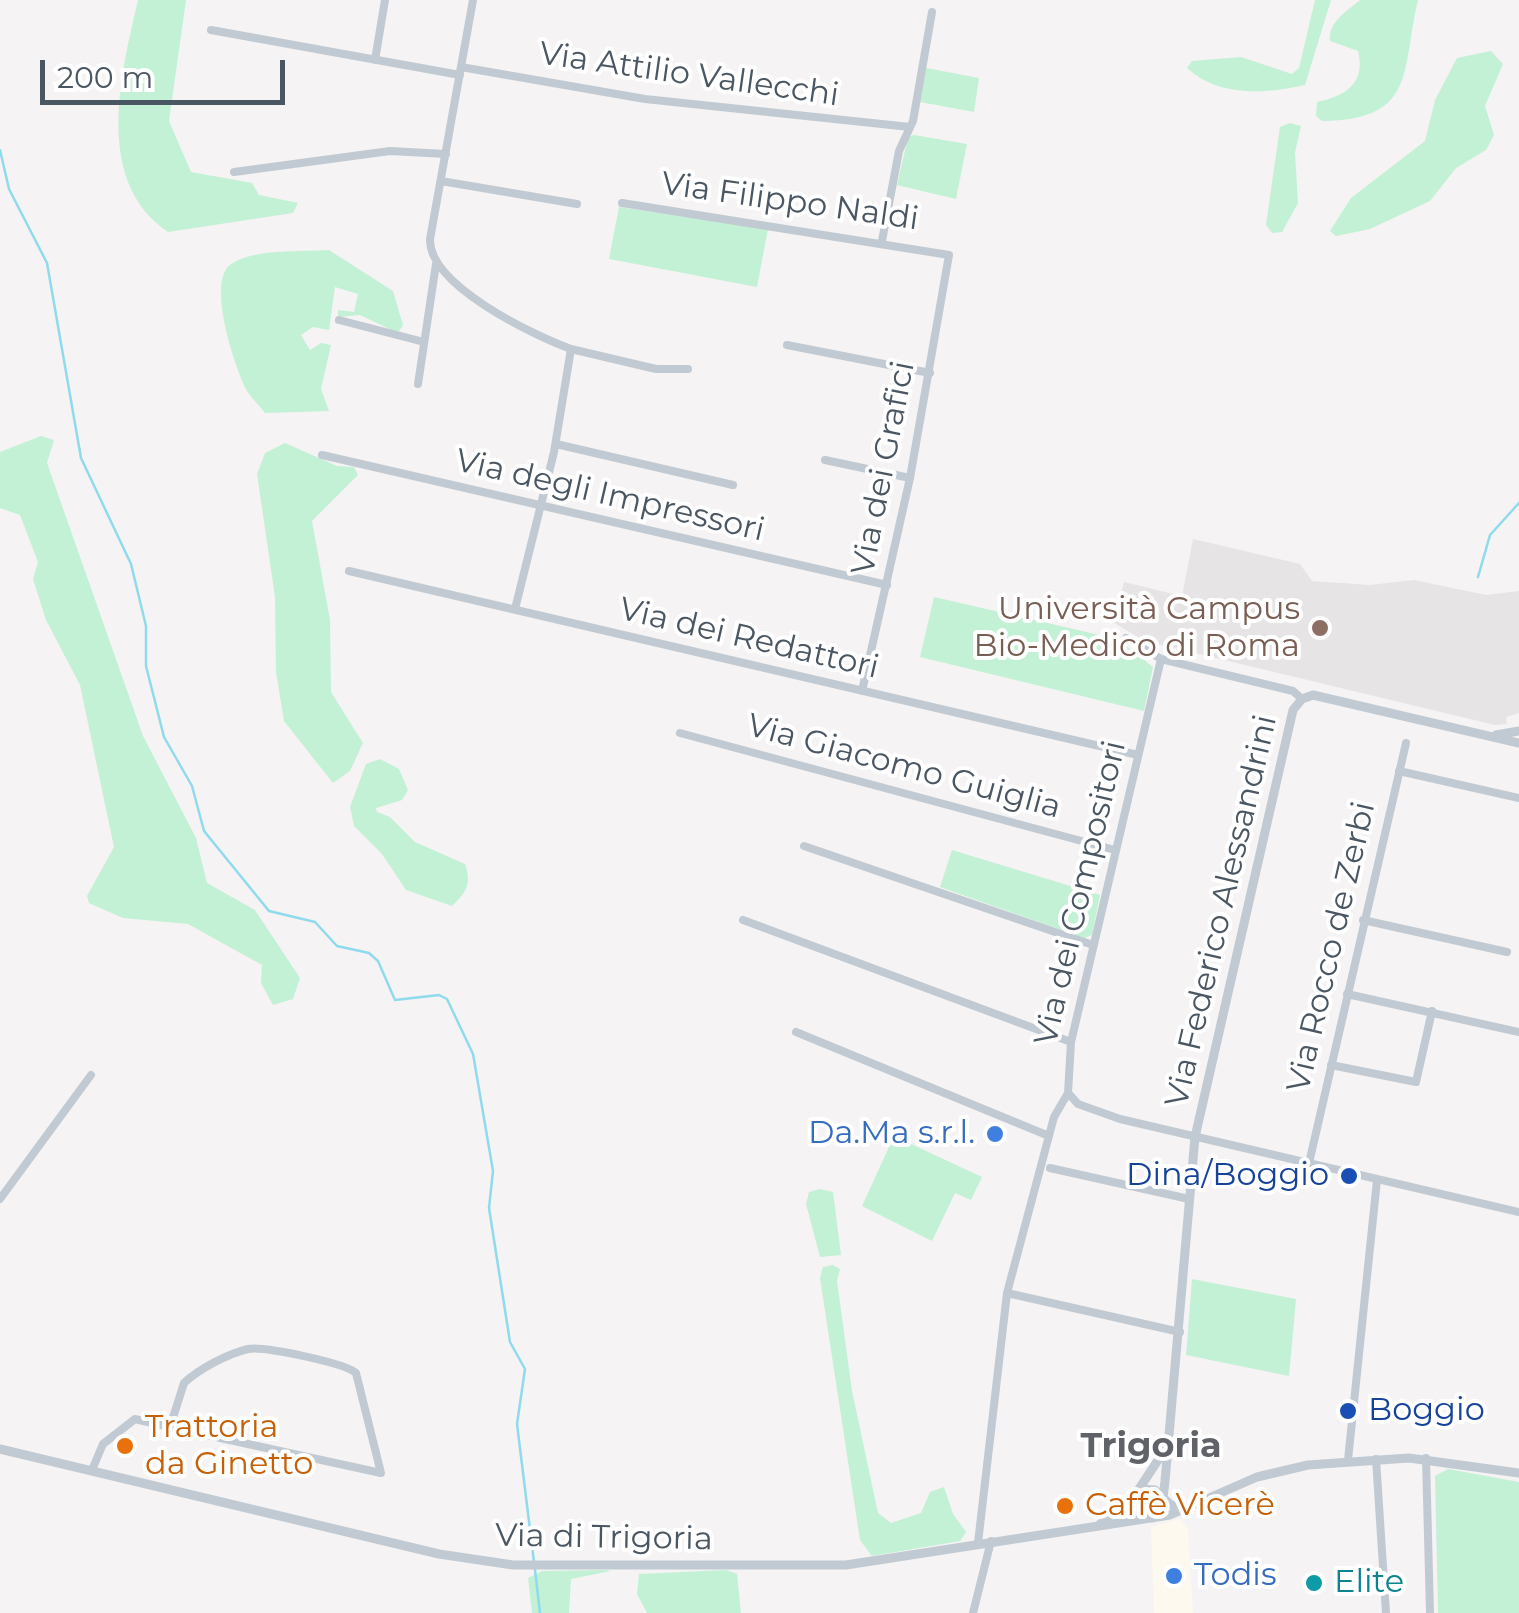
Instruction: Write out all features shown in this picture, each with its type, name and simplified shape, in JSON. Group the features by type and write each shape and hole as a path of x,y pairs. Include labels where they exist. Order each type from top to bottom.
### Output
{"street":[{"path":"375,60 386,0"},
{"path":"418,384 436,264 430,242 473,0"},
{"path":"882,242 899,151 910,128 932,12"},
{"name":"Via Attilio Vallecchi","path":"212,30 375,60 663,102 910,128"},
{"path":"234,172 390,151 446,154"},
{"path":"441,181 576,204"},
{"name":"Via Filippo Naldi","path":"622,203 949,255"},
{"name":"Via dei Grafici","path":"862,691 910,478 949,255"},
{"path":"436,264 506,319 571,349 656,369 688,368"},
{"path":"339,320 424,342"},
{"path":"787,346 930,373"},
{"path":"515,609 556,444 571,349"},
{"path":"556,444 732,486"},
{"name":"Via degli Impressori","path":"322,455 887,585"},
{"path":"825,460 910,478"},
{"name":"Via dei Redattori","path":"349,571 1138,755"},
{"path":"1126,638 1161,659 1293,691 1302,699 1313,695 1519,743"},
{"name":"Via dei Compositori","path":"978,1544 1007,1293 1049,1136 1068,1093 1071,1042 1161,659"},
{"name":"Via Federico Alessandrini","path":"1162,1498 1195,1137 1288,728 1302,699"},
{"path":"1484,734 1519,732"},
{"name":"Via Giacomo Guiglia","path":"680,733 1115,850"},
{"name":"Via Rocco de Zerbi","path":"1309,1163 1406,743"},
{"path":"1399,771 1519,798"},
{"path":"804,846 1093,945"},
{"path":"743,920 1071,1042"},
{"path":"1363,920 1507,952"},
{"path":"1347,994 1519,1032"},
{"path":"1330,1065 1416,1082 1432,1011"},
{"path":"796,1032 1049,1136"},
{"path":"0,1199 91,1075"},
{"path":"1068,1093 1090,1110 1519,1212"},
{"path":"1050,1168 1188,1200"},
{"path":"1348,1460 1378,1180"},
{"path":"1007,1293 1180,1332"},
{"path":"92,1470 100,1449 128,1422 170,1427 380,1473 356,1371 338,1365 258,1348 238,1352 184,1383 170,1427"},
{"path":"1097,1526 1136,1492 1160,1460 1168,1441"},
{"name":"Via di Trigoria","path":"0,1448 439,1554 514,1566 824,1566 1148,1518 1186,1509 1270,1472 1348,1460 1426,1458 1519,1473"},
{"path":"1426,1458 1430,1613"},
{"path":"1376,1459 1386,1613"},
{"path":"1136,1492 1155,1490 1162,1498 1186,1509"},
{"path":"1136,1492 1132,1510 1148,1518 1162,1508 1162,1498"},
{"path":"973,1613 992,1541"}],"shaded area":[{"name":"Università Campus Bio-Medico di Roma","path":"1193,539 1300,564 1312,581 1370,585 1414,580 1486,595 1519,591 1519,713 1506,717 1507,724 1495,725 1145,641 1114,623 1124,582 1182,596"},
{"path":"1179,1519 1188,1528 1193,1613 1154,1613 1151,1527"}],"green space":[{"path":"138,0 186,0 169,121 191,172 252,183 259,195 298,203 293,213 168,232 144,210 129,185 118,125 125,60"},
{"path":"1315,0 1331,0 1305,85 1243,91 1213,84 1187,68 1192,61 1241,57 1292,74 1299,68"},
{"path":"1360,0 1418,0 1405,69 1390,101 1375,112 1322,121 1316,116 1317,102 1345,92 1359,72 1358,51 1330,41 1330,34 1335,23"},
{"path":"1491,51 1503,64 1485,106 1494,135 1486,150 1456,168 1430,201 1370,229 1336,236 1330,231 1351,198 1425,141 1435,100 1457,58"},
{"path":"926,68 979,78 974,112 920,102"},
{"path":"1290,123 1301,126 1295,152 1298,203 1282,232 1272,233 1266,225 1280,127"},
{"path":"908,137 967,144 956,199 897,185"},
{"path":"619,207 768,229 757,287 609,259"},
{"path":"329,250 393,291 403,325 398,333 360,315 338,317 338,310 354,312 358,294 335,287 329,330 313,327 301,335 310,350 321,343 331,345 321,389 329,411 265,413 246,389 235,362 222,305 224,274 230,265 251,256"},
{"path":"41,436 54,440 47,463 143,736 196,838 207,883 255,910 300,978 293,999 273,1005 261,983 262,965 188,924 123,918 89,903 87,896 114,847 80,685 46,620 33,579 38,562 20,515 0,508 0,452"},
{"path":"285,443 337,466 354,467 358,475 312,521 330,620 331,692 363,743 350,771 333,783 284,721 276,672 275,597 257,474 265,453"},
{"path":"934,597 1117,639 1153,667 1144,711 920,657"},
{"path":"380,759 399,769 408,790 402,800 376,808 377,812 390,817 415,842 465,864 466,888 452,906 406,890 382,854 354,826 350,807 366,764"},
{"path":"952,850 1100,895 1092,935 1084,938 940,887"},
{"path":"894,1136 982,1177 971,1200 955,1193 932,1241 862,1206"},
{"path":"809,1192 833,1192 841,1255 820,1257 806,1204"},
{"path":"833,1265 840,1269 837,1281 852,1391 878,1513 891,1523 921,1513 930,1492 944,1487 953,1514 966,1532 960,1541 872,1556 860,1540 820,1278 823,1267"},
{"path":"1192,1279 1296,1299 1289,1376 1186,1355"},
{"path":"1448,1469 1519,1482 1519,1613 1438,1613 1435,1476"},
{"path":"726,1570 737,1574 741,1613 647,1613 637,1594 639,1574"},
{"path":"542,1571 611,1571 571,1579 569,1613 532,1613 528,1578"}],"waterway":[{"path":"0,150 9,189 47,263 81,458 131,564 146,626 146,666 164,737 192,786 204,831 269,911 315,922 337,946 369,953 378,961 395,1000 439,995 447,999 473,1054 493,1171 489,1208 510,1342 525,1369 517,1424 534,1562"},
{"path":"1478,577 1490,535 1519,503"},
{"path":"535,1570 540,1613"}],"place":[{"name":"Università Campus Bio-Medico di Roma","path":"1320,628"},
{"name":"Da.Ma s.r.l.","path":"995,1134"},
{"name":"Dina/Boggio","path":"1349,1176"},
{"name":"Boggio","path":"1348,1411"},
{"name":"Trattoria da Ginetto","path":"125,1446"},
{"name":"Caffè Vicerè","path":"1065,1506"},
{"name":"Todis","path":"1174,1576"},
{"name":"Elite","path":"1314,1583"}],"district":[{"name":"Trigoria","path":"1151,1447"}]}
